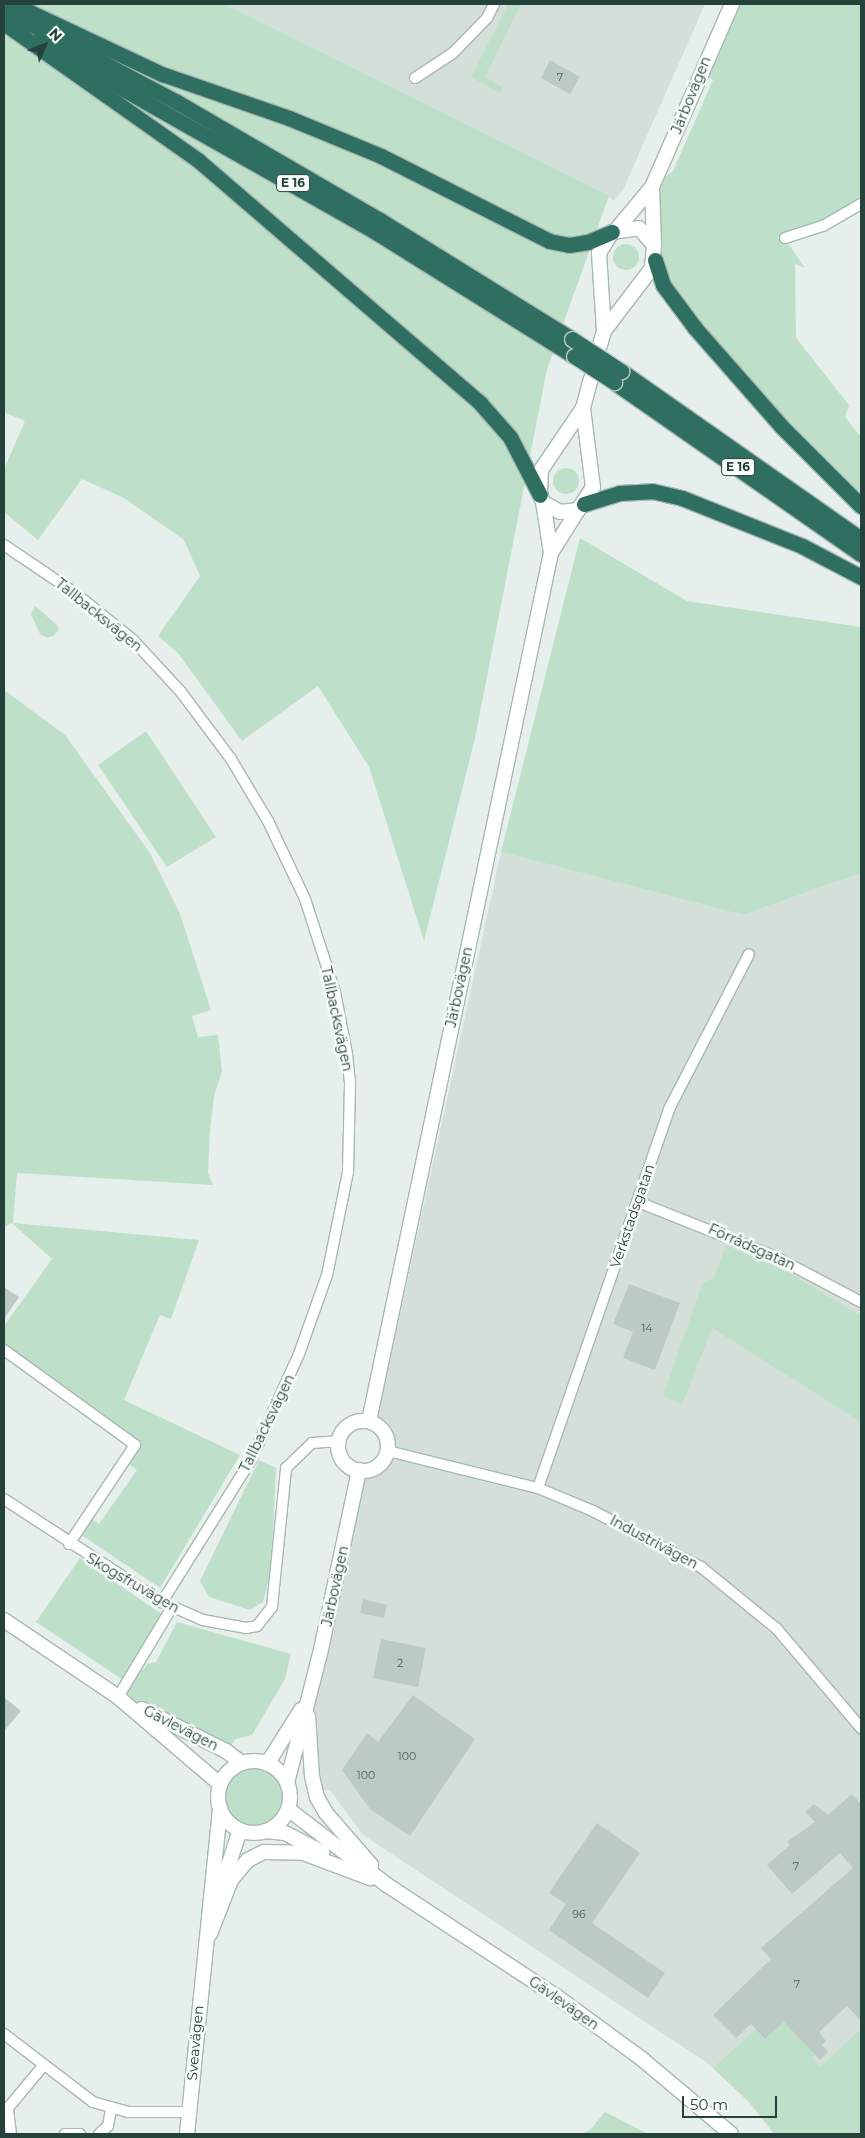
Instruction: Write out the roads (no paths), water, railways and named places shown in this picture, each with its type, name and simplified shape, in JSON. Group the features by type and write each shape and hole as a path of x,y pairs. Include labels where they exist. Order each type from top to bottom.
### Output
{"highway":[{"path":"12,4 162,74 289,118 381,156 549,241 569,245 588,242 614,230"},
{"path":"4,19 199,161 474,398 510,437 542,498"},
{"name":"E 16","path":"4,19 194,111 380,220 572,339 617,376 861,554"},
{"name":"E 16","path":"4,19 374,230 574,356 617,376 861,539"},
{"path":"654,252 663,285 694,328 781,426 861,506"},
{"path":"581,507 619,494 652,491 682,498 802,546 861,577"}],"main road":[{"name":"Järbovägen","path":"600,345 604,331 599,252 614,230 652,187 732,4"},
{"name":"Järbovägen","path":"604,331 646,279 654,252 652,187"},
{"path":"614,230 639,228 654,252"},
{"name":"Järbovägen","path":"369,1421 550,553 542,498 541,470 583,408 591,379"},
{"name":"Järbovägen","path":"550,553 593,487 583,408"},
{"path":"542,498 560,512 581,507"},
{"path":"369,1421 385,1434 388,1451 378,1466 359,1470 343,1460 339,1441 350,1425 369,1421"},
{"name":"Järbovägen","path":"287,1783 359,1470"},
{"name":"Gävlevägen","path":"4,1620 118,1697 220,1784"},
{"name":"Gävlevägen","path":"118,1697 226,1751 242,1763"},
{"name":"Järbovägen","path":"268,1764 307,1701"},
{"path":"307,1701 312,1776 317,1797 326,1813 388,1884"},
{"path":"240,1830 229,1822 220,1808 220,1784 242,1763 268,1764 287,1783 288,1809 277,1824 264,1831"},
{"name":"Sveavägen","path":"187,2134 203,1951 220,1808"},
{"name":"Gävlevägen","path":"288,1809 388,1884 572,2008 665,2077 731,2134"},
{"name":"Gävlevägen","path":"240,1830 285,1833 388,1884"},
{"name":"Sveavägen","path":"203,1951 240,1830"},
{"path":"203,1951 231,1880 248,1860 264,1852 303,1853 388,1884"}],"street":[{"path":"415,78 453,53 487,18 494,4"},
{"path":"785,238 823,226 861,204"},
{"name":"Tallbacksvägen","path":"4,545 75,593 144,650 181,692 231,759 268,821 305,899 335,992 347,1054 351,1116 348,1172 327,1275 299,1354 251,1460 162,1602"},
{"name":"Verkstadsgatan","path":"538,1488 669,1109 748,954"},
{"name":"Förrådsgatan","path":"638,1202 774,1256 861,1302"},
{"path":"4,1350 135,1445 69,1544"},
{"name":"Skogsfruvägen","path":"4,1499 69,1544 162,1602 233,1628 257,1626 266,1618 272,1607 286,1468 312,1443 339,1441"},
{"name":"Industrivägen","path":"388,1451 538,1488 638,1533 701,1568 738,1594 809,1662 861,1728"},
{"path":"118,1697 172,1607"},
{"path":"4,2034 76,2092 111,2109 189,2112"},
{"path":"11,2134 8,2108 43,2066"},
{"path":"99,2134 108,2126 111,2109"},
{"path":"65,2134 80,2134"}]}
